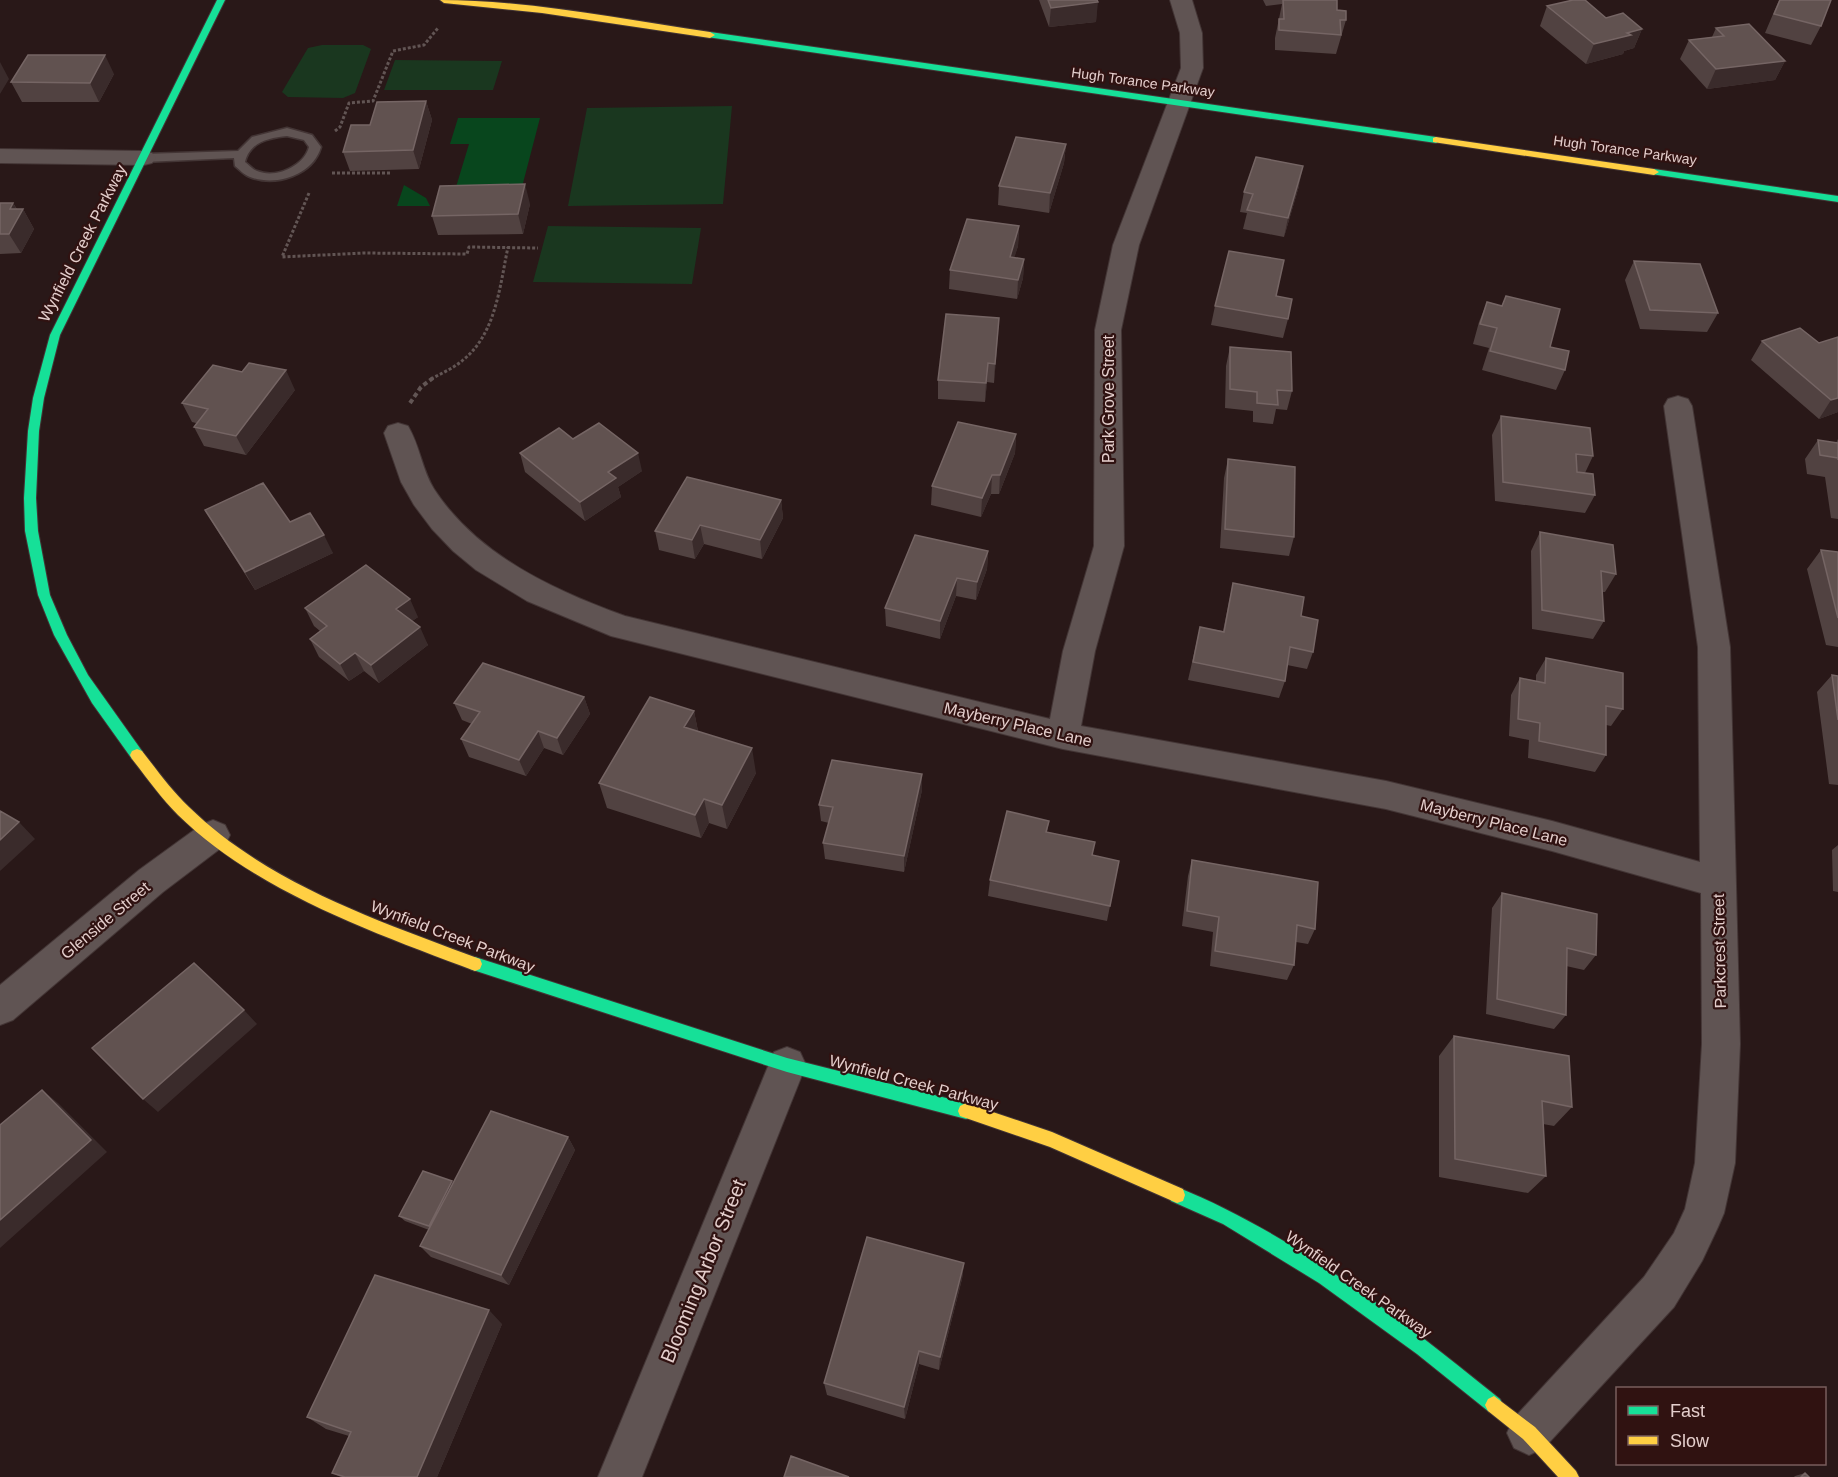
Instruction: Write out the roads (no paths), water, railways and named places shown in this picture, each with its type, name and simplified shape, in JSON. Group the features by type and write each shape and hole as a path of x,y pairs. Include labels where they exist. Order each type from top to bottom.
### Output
{"street":[{"name":"Wynfield Creek Parkway","path":"221,0 55,334 44,369 30,448 32,533 44,595 74,662 127,743 189,817 240,855 290,885 392,934 512,978 787,1065 962,1110 1052,1140 1229,1218 1325,1277 1423,1348 1529,1433 1570,1477"},
{"name":"Park Grove Street","path":"1063,736 1079,651 1108,546 1108,330 1126,245 1192,68 1193,39 1189,16 1181,0"},
{"name":"Hugh Torance Parkway","path":"450,1 542,10 1180,105 1587,161 1838,199"},
{"path":"0,156 144,158"},
{"name":"Parkcrest Street","path":"1529,1433 1659,1292 1688,1247 1704,1213 1715,1163 1721,1044 1714,647 1678,406"},
{"name":"Mayberry Place Lane","path":"398,433 422,495 448,528 477,556 514,581 571,610 622,627 1063,736 1386,795 1552,836 1718,882"},
{"name":"Glenside Street","path":"0,1008 151,881 213,835"},
{"name":"Blooming Arbor Street","path":"620,1477 787,1065"},
{"name":"Wynfield Creek Parkway","path":"1529,1433 1553,1477"}],"lane":[{"path":"144,158 240,154 258,139 287,132 301,134 311,139 316,146 315,155 309,164 282,176 254,175 243,170 239,163 240,154"}]}
